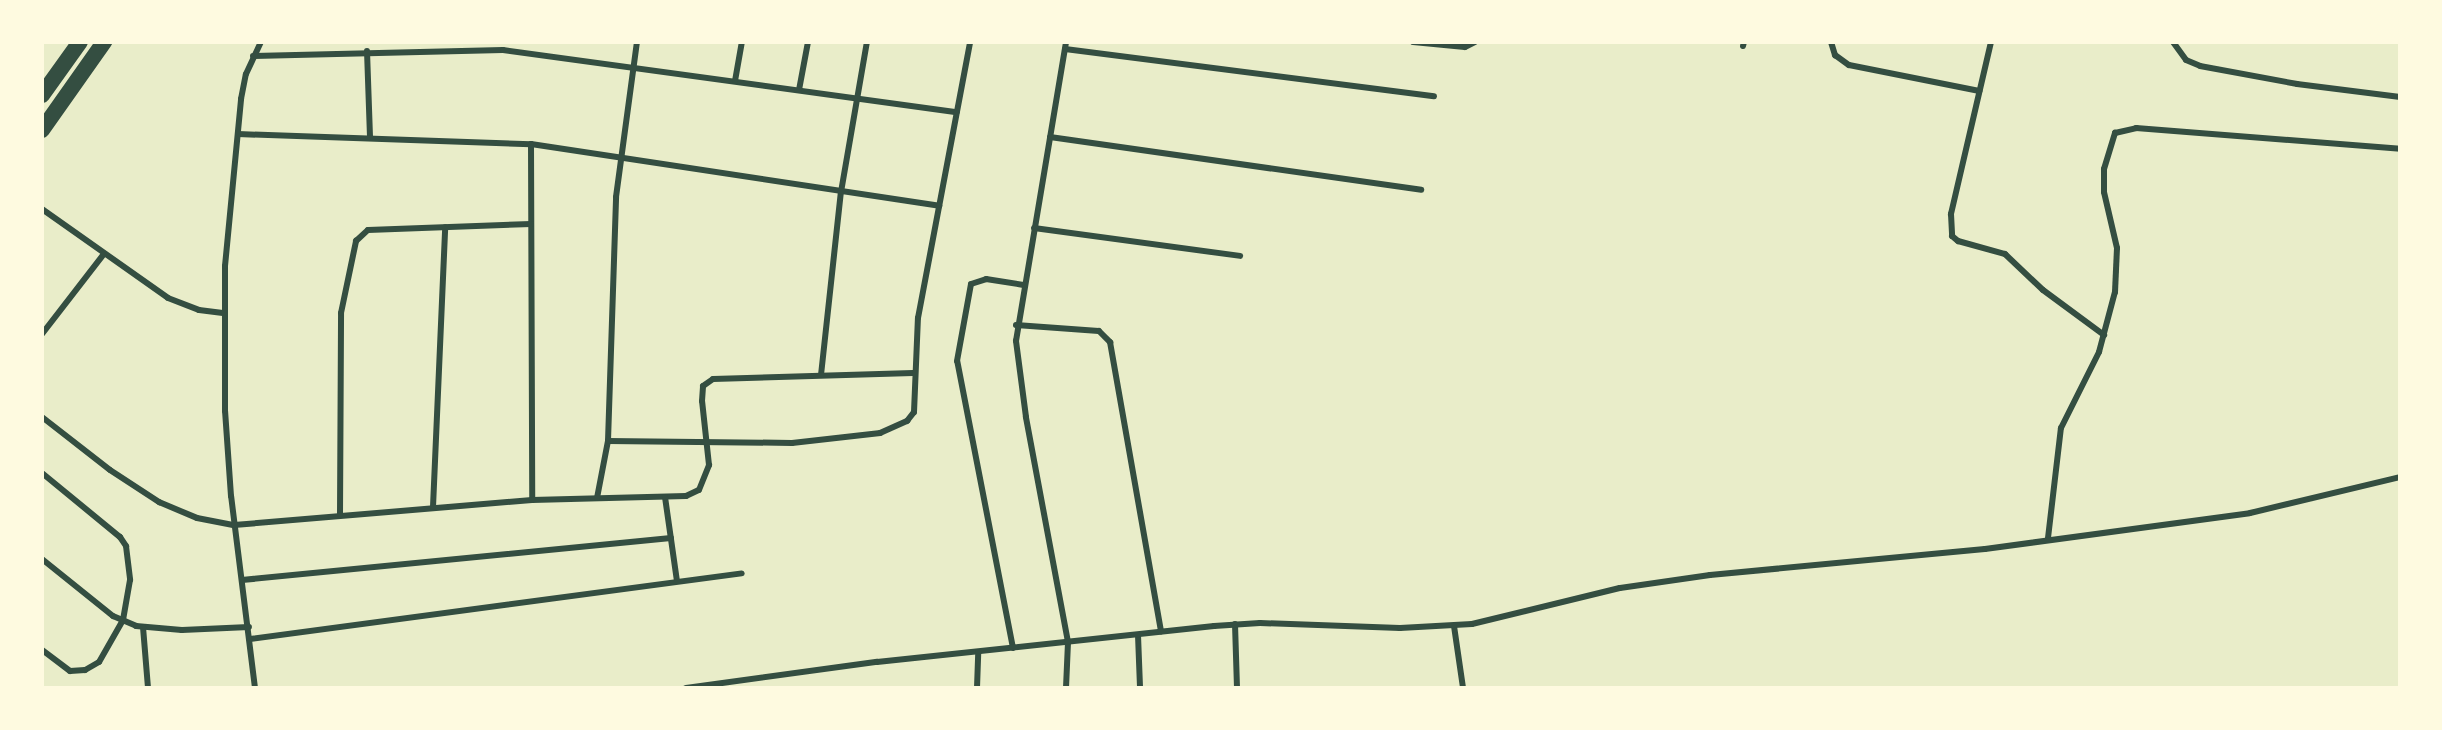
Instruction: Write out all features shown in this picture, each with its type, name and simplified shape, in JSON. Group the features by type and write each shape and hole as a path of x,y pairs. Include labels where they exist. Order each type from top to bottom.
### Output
{"highway":[{"path":"42,95 80,42"},
{"path":"42,129 104,42"}],"street":[{"path":"255,688 249,627 234,525 225,411 225,266 241,99 252,56 261,42"},
{"path":"390,50 396,42"},
{"path":"597,498 608,441 615,216 637,42"},
{"path":"735,81 742,42"},
{"path":"799,90 808,42"},
{"path":"822,375 841,192 867,42"},
{"path":"608,441 758,445 847,438 897,428 914,412 913,373 918,318 970,42"},
{"path":"1413,42 1465,47 1475,42"},
{"path":"1831,42 1835,55 1849,65 1979,91"},
{"path":"1991,42 1951,214 1952,236 1958,242 2005,254 2052,297 2104,335"},
{"path":"2173,42 2186,60 2200,66 2296,84 2400,97"},
{"path":"1066,688 1068,642 1022,396 1016,325 1065,46 1434,96"},
{"path":"252,56 390,50 503,50 957,111"},
{"path":"367,51 370,137"},
{"path":"2048,538 2061,428 2092,368 2104,335 2117,270 2104,169 2109,145 2123,128 2400,149"},
{"path":"238,134 531,144 939,206"},
{"path":"1050,136 1421,190"},
{"path":"531,144 532,500"},
{"path":"42,209 104,255 168,298 199,310 225,313"},
{"path":"340,514 342,297 356,241 368,230 531,224"},
{"path":"433,507 446,227"},
{"path":"1034,228 1240,256"},
{"path":"42,334 104,255"},
{"path":"1013,648 957,361 971,284 986,279 1024,285"},
{"path":"1016,325 1099,331 1110,342 1161,632"},
{"path":"42,417 110,470 159,502 197,518 234,525 340,514 532,500 686,496 699,490 709,465 702,401 703,386 713,379 913,373"},
{"path":"42,473 126,546 129,580 123,620 99,662 85,670 70,671 42,650"},
{"path":"686,688 978,652 1235,624 1454,626 1516,616 1593,593 1684,578 1952,552 2250,513 2400,477"},
{"path":"665,497 677,582"},
{"path":"242,580 671,538"},
{"path":"42,559 113,616 143,627 182,630 249,627"},
{"path":"250,639 742,573"},
{"path":"1235,624 1237,688"},
{"path":"1454,626 1463,688"},
{"path":"143,627 148,688"},
{"path":"1138,635 1140,688"},
{"path":"977,688 978,652"}]}
